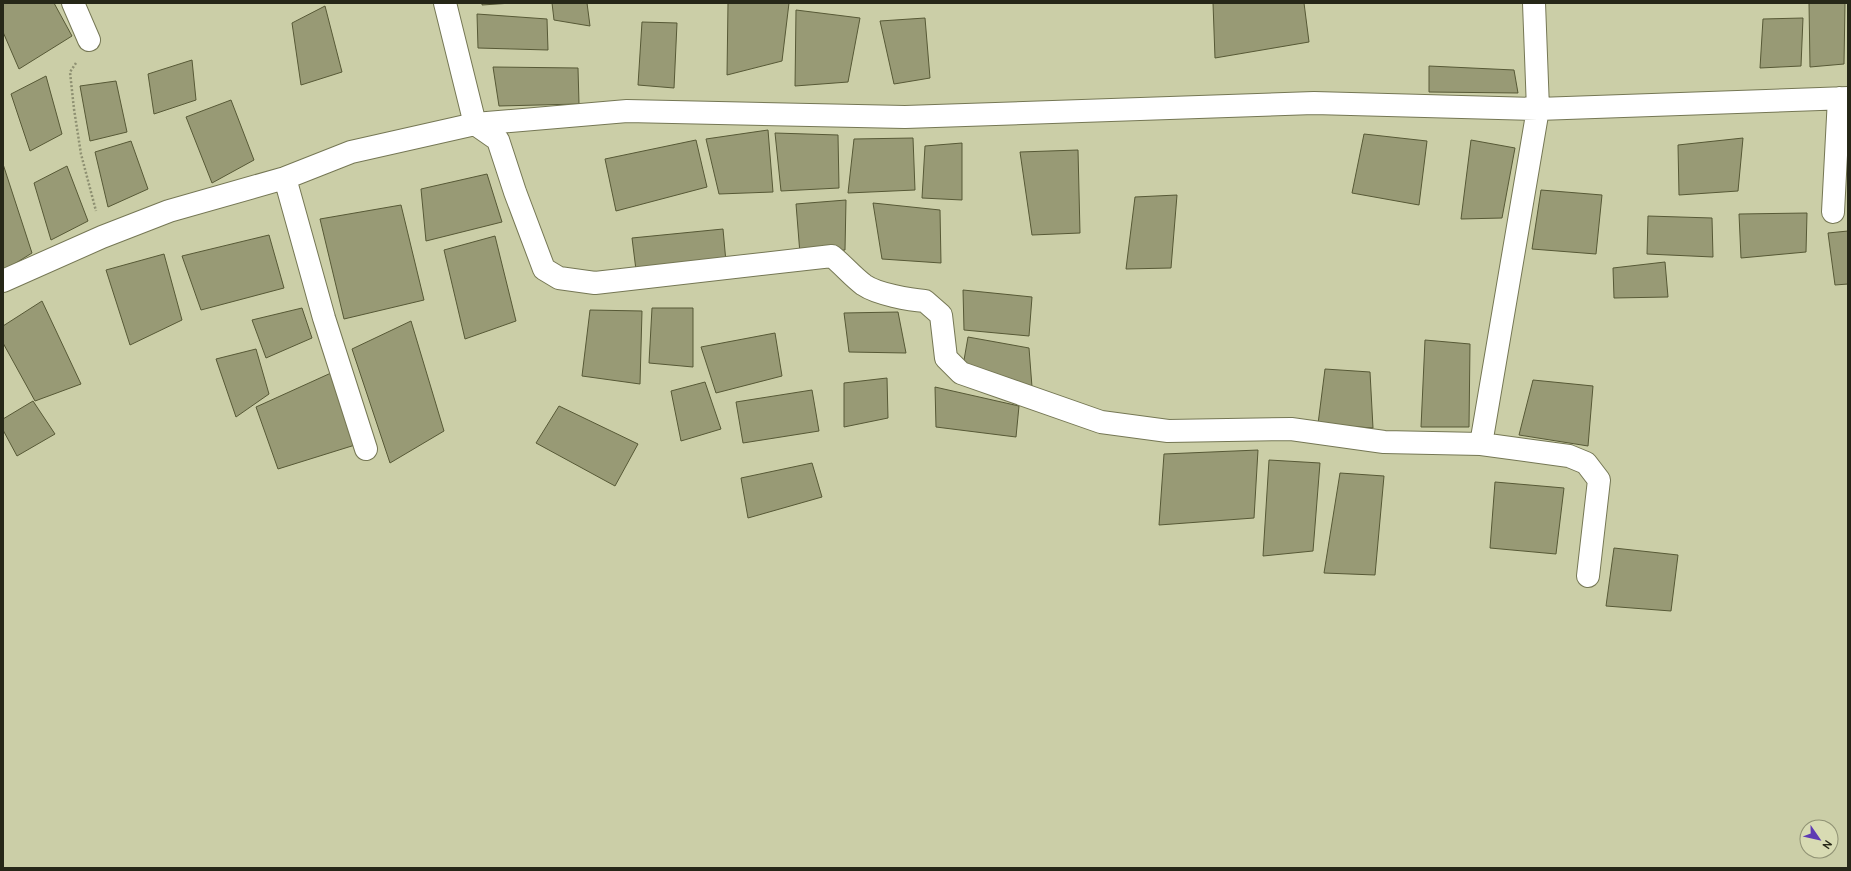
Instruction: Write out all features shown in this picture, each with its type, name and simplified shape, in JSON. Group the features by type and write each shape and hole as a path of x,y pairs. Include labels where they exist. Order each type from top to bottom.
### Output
{"street":[{"path":"74,3 89,40"},
{"path":"446,3 475,124 498,140 515,192 544,269 559,278 595,283 832,256 865,286 891,296 925,301 942,315 946,358 961,373 1101,422 1168,431 1291,429 1384,442 1481,444 1570,456 1586,463 1599,480 1588,576"},
{"path":"1481,444 1538,109 1534,3"},
{"path":"3,281 102,237 169,211 285,178 351,152 475,124 628,111 905,117 1314,103 1538,109 1844,98 1833,212"},
{"path":"285,178 324,318 366,449"}],"path":[{"path":"89,40 70,72 81,154 102,237"}],"building":[{"path":"3,3 54,3 72,36 19,69 3,32"},
{"path":"482,3 512,3 482,5"},
{"path":"552,3 587,3 590,26 554,20"},
{"path":"728,3 789,3 782,61 727,75"},
{"path":"1213,3 1304,3 1309,42 1215,58"},
{"path":"1809,3 1845,3 1844,64 1810,67"},
{"path":"325,6 342,72 301,85 292,23"},
{"path":"796,10 860,18 848,82 795,86"},
{"path":"477,14 547,19 548,50 478,48"},
{"path":"925,18 930,78 894,84 880,21"},
{"path":"1803,18 1801,66 1760,68 1763,19"},
{"path":"642,22 677,23 674,88 638,85"},
{"path":"192,60 196,100 154,114 148,74"},
{"path":"1429,66 1514,70 1518,93 1429,92"},
{"path":"493,67 578,68 579,104 499,106"},
{"path":"46,76 62,134 30,151 11,94"},
{"path":"116,81 127,132 90,141 80,86"},
{"path":"231,100 254,160 212,183 186,117"},
{"path":"768,130 773,192 719,194 706,139"},
{"path":"775,133 838,135 839,188 781,191"},
{"path":"1364,134 1427,141 1419,205 1352,193"},
{"path":"913,138 915,190 848,193 854,139"},
{"path":"1743,138 1738,191 1679,195 1678,145"},
{"path":"696,140 707,187 616,211 605,159"},
{"path":"1471,140 1515,148 1502,218 1461,219"},
{"path":"131,141 148,189 108,207 95,152"},
{"path":"962,143 962,200 922,198 925,146"},
{"path":"1078,150 1080,233 1032,235 1020,152"},
{"path":"3,164 32,253 3,271"},
{"path":"67,166 88,221 51,240 34,183"},
{"path":"487,174 502,222 426,241 421,189"},
{"path":"1541,190 1602,195 1596,254 1532,249"},
{"path":"1177,195 1171,268 1126,269 1135,197"},
{"path":"846,200 845,250 800,254 796,204"},
{"path":"873,203 940,210 941,263 882,259"},
{"path":"401,205 424,300 344,319 320,219"},
{"path":"1807,213 1806,252 1741,258 1739,214"},
{"path":"1648,216 1712,218 1713,257 1647,254"},
{"path":"723,229 726,262 636,270 632,238"},
{"path":"1848,231 1848,284 1835,285 1828,233"},
{"path":"269,235 284,288 201,310 182,256"},
{"path":"495,236 516,321 465,339 444,250"},
{"path":"164,254 182,320 130,345 106,270"},
{"path":"1665,262 1668,297 1614,298 1613,268"},
{"path":"963,290 1032,297 1029,336 964,330"},
{"path":"42,301 81,384 35,401 3,343 3,326"},
{"path":"302,308 312,338 266,358 252,320"},
{"path":"652,308 693,308 693,367 649,363"},
{"path":"590,310 642,311 640,384 582,376"},
{"path":"898,312 906,353 849,352 844,313"},
{"path":"411,321 444,431 390,463 352,349"},
{"path":"775,333 782,376 716,393 701,347"},
{"path":"968,337 1029,348 1032,387 963,366"},
{"path":"1425,340 1470,344 1469,427 1421,427"},
{"path":"256,349 269,394 236,417 216,359"},
{"path":"1325,369 1370,372 1373,428 1318,424"},
{"path":"331,373 355,445 278,469 256,407"},
{"path":"887,378 888,418 844,427 844,383"},
{"path":"1533,380 1593,386 1588,446 1519,435"},
{"path":"705,382 721,429 681,441 671,391"},
{"path":"935,387 1019,406 1016,437 936,427"},
{"path":"812,390 819,431 743,443 736,402"},
{"path":"33,401 55,434 17,456 3,430 3,419"},
{"path":"559,406 638,444 615,486 536,443"},
{"path":"1258,450 1254,518 1159,525 1164,454"},
{"path":"1269,460 1320,463 1313,551 1263,556"},
{"path":"812,463 822,497 748,518 741,478"},
{"path":"1340,473 1384,476 1375,575 1324,573"},
{"path":"1495,482 1564,488 1556,554 1490,548"},
{"path":"1614,548 1678,555 1671,611 1606,606"}]}
